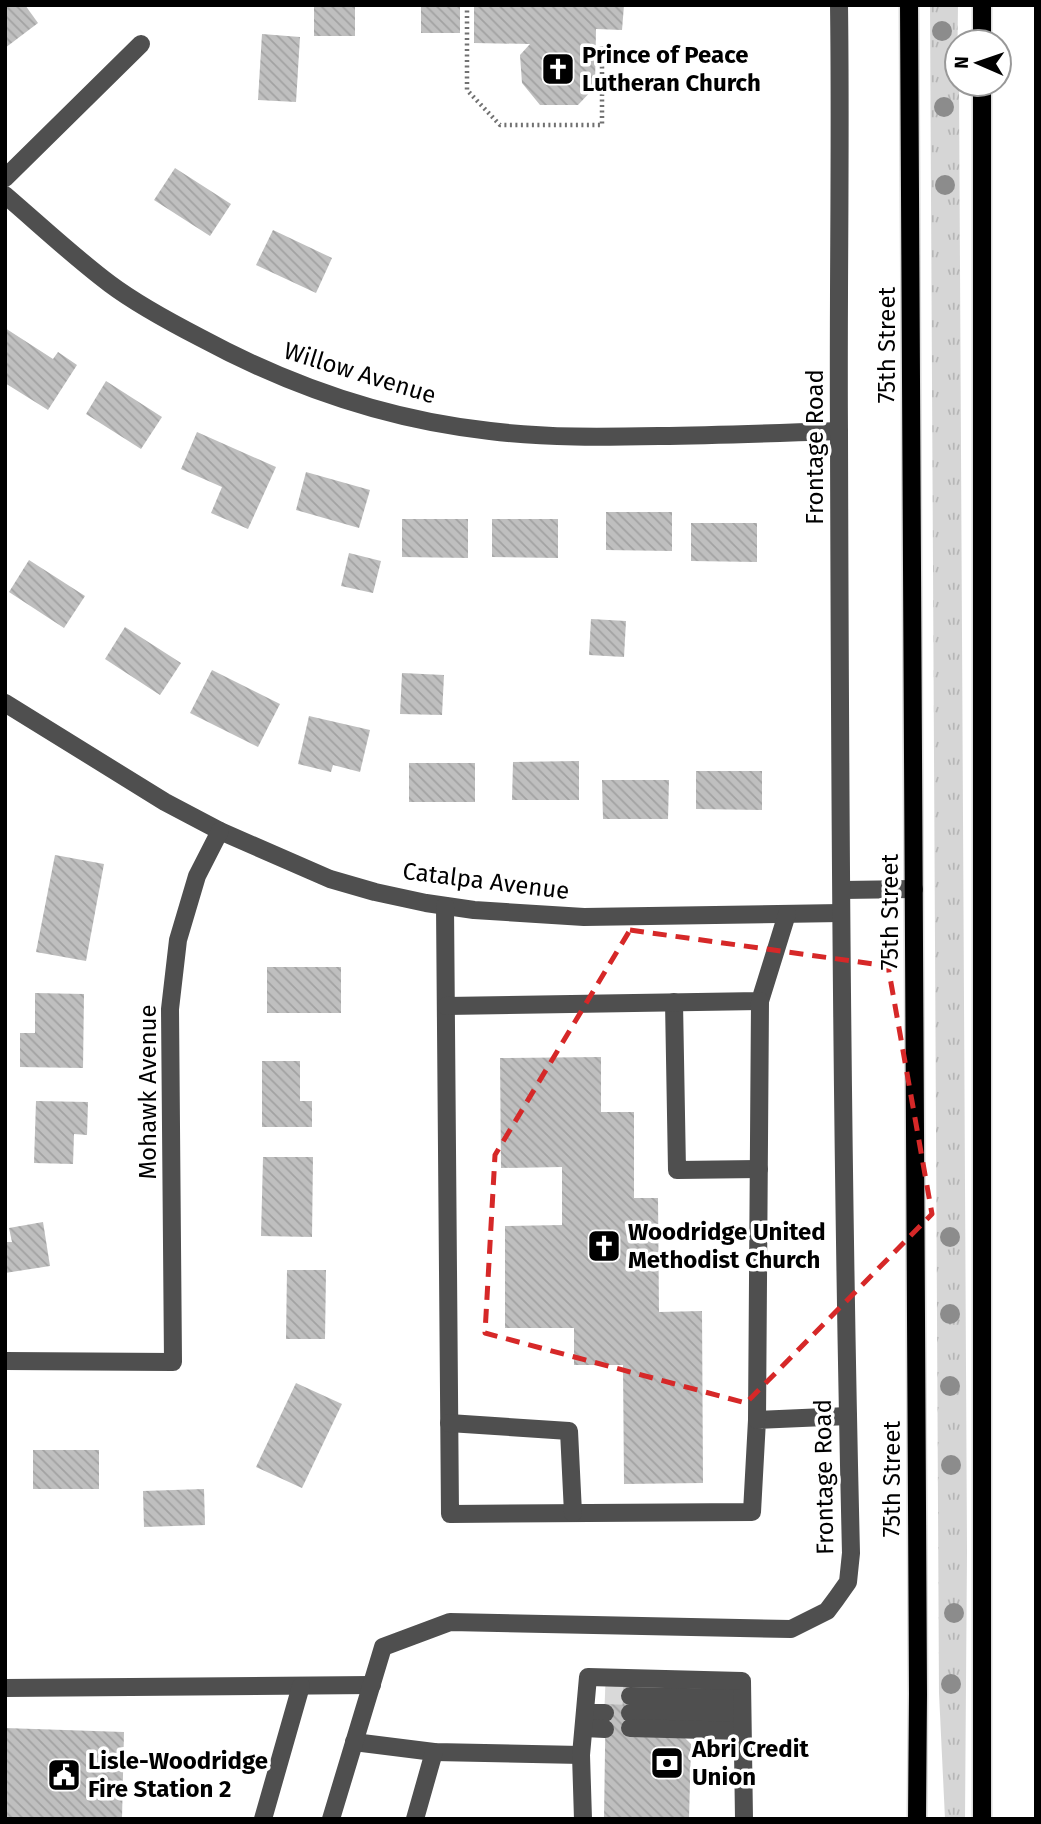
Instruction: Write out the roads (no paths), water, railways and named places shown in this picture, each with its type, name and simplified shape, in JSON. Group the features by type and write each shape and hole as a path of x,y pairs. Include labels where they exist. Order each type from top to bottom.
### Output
{"main road":[{"name":"75th Street","path":"909,5 917,1819"},
{"path":"982,5 982,28"},
{"path":"982,98 982,1819"}],"street":[{"name":"Frontage Road","path":"839,5 842,890"},
{"path":"5,178 141,44"},
{"name":"Willow Avenue","path":"5,195 110,285 154,313 233,356 302,385 390,413 491,431 574,437 768,434 839,430"},
{"name":"Catalpa Avenue","path":"5,703 165,802 220,831 330,879 375,892 474,910 584,917 841,913"},
{"name":"Mohawk Avenue","path":"5,1361 173,1362 170,1010 178,940 197,876 220,831"},
{"path":"842,890 914,889"},
{"name":"75th Street","path":"841,913 842,890"},
{"path":"445,906 450,1514 752,1512 757,1420 761,1000 787,914"},
{"name":"Frontage Road","path":"331,1819 383,1647 450,1622 791,1629 827,1611 848,1581 851,1553 841,913"},
{"path":"446,1006 761,1000"},
{"path":"674,1002 677,1170 759,1169"},
{"path":"757,1420 848,1416"},
{"path":"449,1423 569,1431 573,1513"},
{"path":"583,1819 581,1755 588,1676 741,1681 744,1819"},
{"path":"5,1688 372,1685"},
{"path":"263,1819 302,1686"},
{"path":"741,1705 630,1712 742,1731"},
{"path":"585,1712 605,1712 585,1712"},
{"path":"354,1742 434,1752 581,1755"},
{"path":"415,1819 434,1752"}],"tunnel":[{"path":"605,1695 630,1696"}],"place":[{"name":"Prince of Peace Lutheran Church","path":"558,69"},
{"name":"Woodridge United Methodist Church","path":"604,1246"},
{"name":"Abri Credit Union","path":"667,1763"},
{"name":"Lisle-Woodridge Fire Station 2","path":"64,1775"}]}
